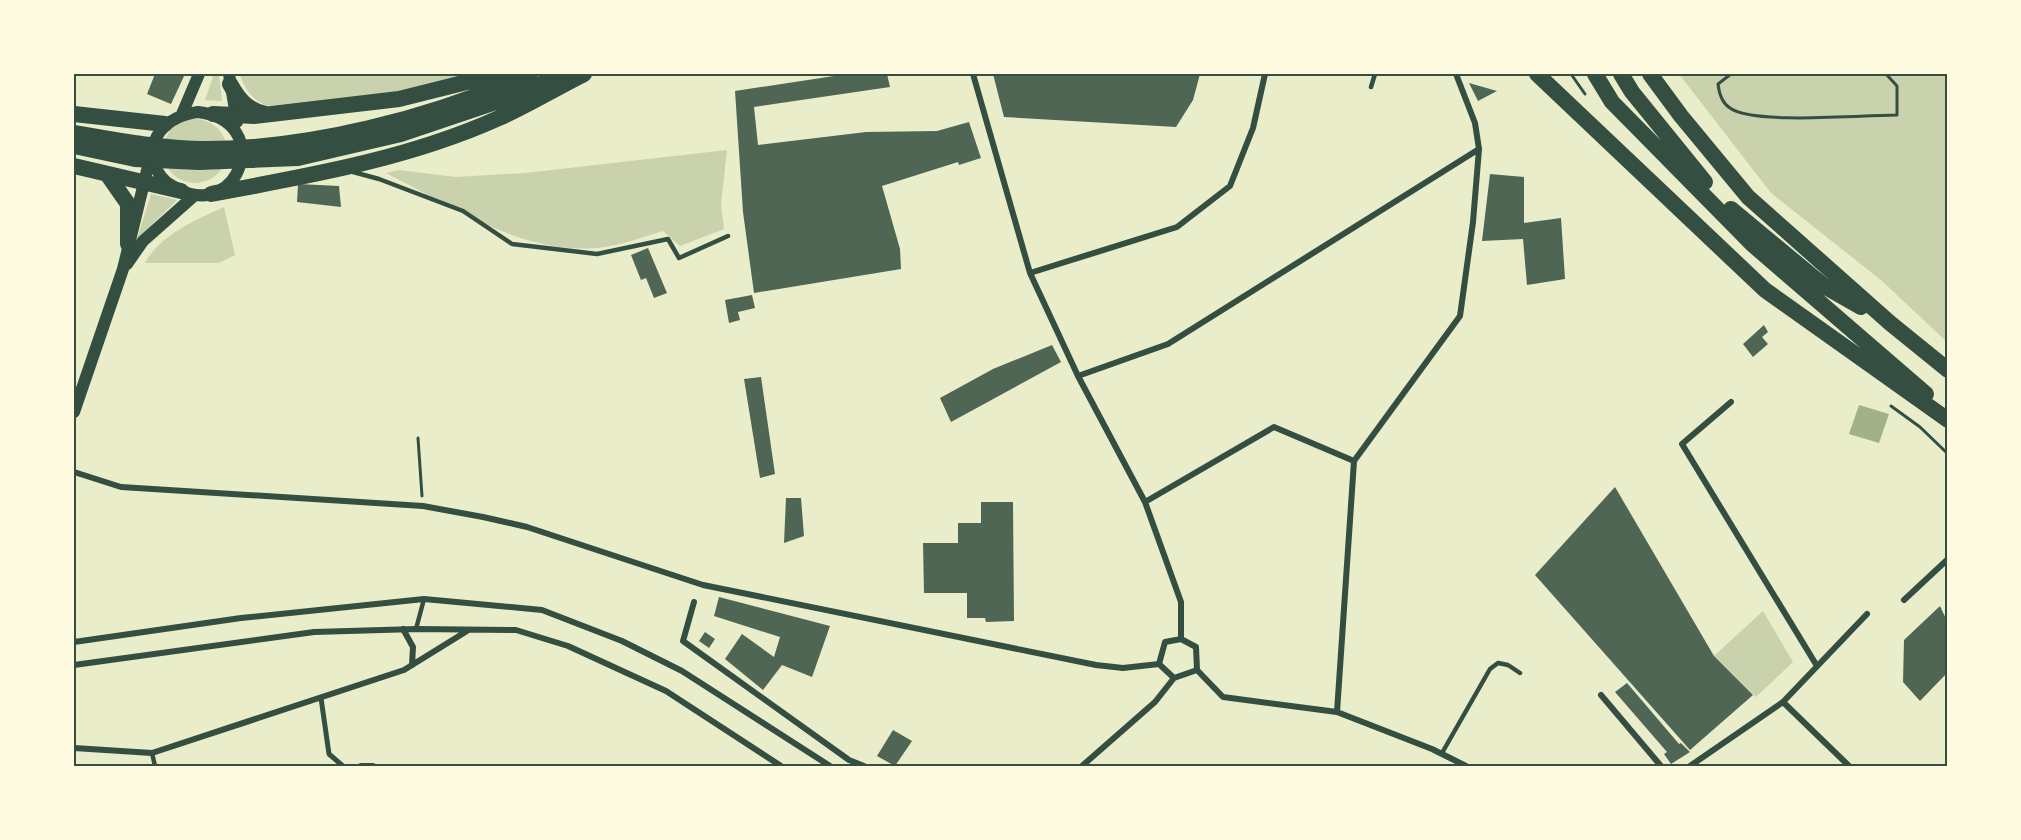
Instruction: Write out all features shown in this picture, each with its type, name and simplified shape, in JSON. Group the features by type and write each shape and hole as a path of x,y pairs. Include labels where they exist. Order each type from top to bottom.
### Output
{"highway":[{"path":"213,114 273,115 399,99 499,74"},
{"path":"74,133 134,144 200,149 297,143 399,127 530,74"},
{"path":"74,146 135,159 232,161 298,158 399,127 493,103 566,74"},
{"path":"74,166 196,193 350,166 407,151 498,119 584,74"},
{"path":"1537,74 1765,290 1947,420"},
{"path":"1595,74 1612,102 1752,244 1947,413"},
{"path":"1622,74 1632,92 1694,170 1728,207 1824,286 1890,323"},
{"path":"1650,74 1681,116 1748,197 1890,323 1947,370"},
{"path":"230,79 239,100 254,111 273,115"},
{"path":"74,114 165,124"},
{"path":"107,174 128,204 128,244"}],"main road":[{"path":"182,114 200,74"},
{"path":"153,147 154,166 162,180 196,193 225,188 236,177 242,162 242,147 230,79"},
{"path":"74,412 123,269 153,147 165,124 182,114 213,114 227,121 237,132 242,147"},
{"path":"123,269 143,241 196,193"}],"street":[{"path":"973,74 1030,273 1078,376 1145,502 1181,602 1181,639"},
{"path":"1030,273 1176,227 1230,186 1253,128 1265,74"},
{"path":"1336,711 1354,461 1460,316 1473,222 1479,149 1475,123 1456,74"},
{"path":"1078,376 1168,344 1479,149"},
{"path":"1731,402 1682,444 1817,666"},
{"path":"1145,502 1274,427 1354,461"},
{"path":"74,472 121,488 423,506 527,527 703,585 1096,665 1124,668 1159,664 1174,678"},
{"path":"1904,600 1947,559"},
{"path":"74,642 241,618 424,599 542,610 622,641 682,671 830,766"},
{"path":"694,602 683,641 849,760 864,766"},
{"path":"1690,766 1783,702 1867,614"},
{"path":"74,665 314,632 416,628 468,631 516,630 568,646 666,691 781,766"},
{"path":"403,629 413,647 412,665"},
{"path":"74,748 152,753 321,698 412,665 468,631"},
{"path":"1159,664 1165,642 1181,639 1196,647 1197,670 1223,697 1336,711 1442,753 1466,766"},
{"path":"1082,766 1155,702 1174,678 1197,670"},
{"path":"1601,695 1661,766"},
{"path":"321,698 329,754 343,766"},
{"path":"1783,702 1849,766"},
{"path":"361,766 373,766"}],"lane":[{"path":"1371,87 1375,74"},
{"path":"350,166 351,172 379,179 464,211 512,244 597,254 668,239 679,258 728,236"},
{"path":"416,628 424,599"},
{"path":"1442,753 1490,669 1498,663 1508,665 1520,673"},
{"path":"152,753 154,766"}],"path":[{"path":"1731,74 1718,84 1719,94 1730,108 1754,117 1897,115 1897,86 1886,74 1783,74"},
{"path":"1891,406 1920,426 1947,454"},
{"path":"418,438 423,506"}],"shaded area":[{"path":"214,74 219,74 222,101 205,100"},
{"path":"240,74 483,74 404,92 335,104 278,107 261,103 250,94"},
{"path":"1679,74 1947,74 1947,342 1882,281 1771,193"},
{"path":"195,119 218,128 227,151 218,174 195,183 172,174 163,151 172,128"},
{"path":"727,150 721,205 724,229 680,246 663,231 610,246 580,249 551,246 494,228 386,173 399,170 456,177 525,173"},
{"path":"151,194 177,200 137,239"},
{"path":"224,207 235,255 219,263 145,263 160,244 170,236"},
{"path":"1859,405 1889,414 1879,443 1849,434"},
{"path":"1763,611 1793,662 1756,697 1714,656"}],"building":[{"path":"155,74 185,74 171,104 147,94"},
{"path":"847,74 887,74 890,87 754,107 758,145 866,132 937,131 969,122 981,158 959,165 958,162 882,186 900,249 901,269 754,293 743,212 735,91"},
{"path":"993,74 1200,74 1193,100 1176,127 1004,117"},
{"path":"1469,83 1497,91 1478,101"},
{"path":"1490,174 1524,177 1524,223 1561,218 1565,279 1527,285 1523,239 1482,241"},
{"path":"298,184 339,186 341,207 297,202"},
{"path":"648,248 667,293 654,298 646,278 641,280 631,255"},
{"path":"752,295 755,308 738,312 740,320 729,323 725,300"},
{"path":"1764,325 1768,332 1762,337 1768,344 1753,357 1743,344"},
{"path":"1052,345 1061,362 951,422 940,398 993,369"},
{"path":"761,377 775,474 760,478 744,379"},
{"path":"1615,487 1714,656 1753,695 1690,750 1535,575"},
{"path":"786,498 801,498 804,536 784,543"},
{"path":"981,502 1013,502 1014,621 986,622 985,618 967,618 967,593 924,593 923,543 958,543 958,523 981,523"},
{"path":"719,597 830,626 812,677 782,665 763,690 725,659 742,634 774,657 780,637 714,616"},
{"path":"1940,606 1948,623 1948,672 1920,701 1903,682 1904,640"},
{"path":"705,632 715,639 709,648 699,641"},
{"path":"1627,683 1679,744 1681,743 1690,752 1671,764 1664,754 1667,752 1615,692"},
{"path":"893,730 912,741 895,766 877,756"}]}
